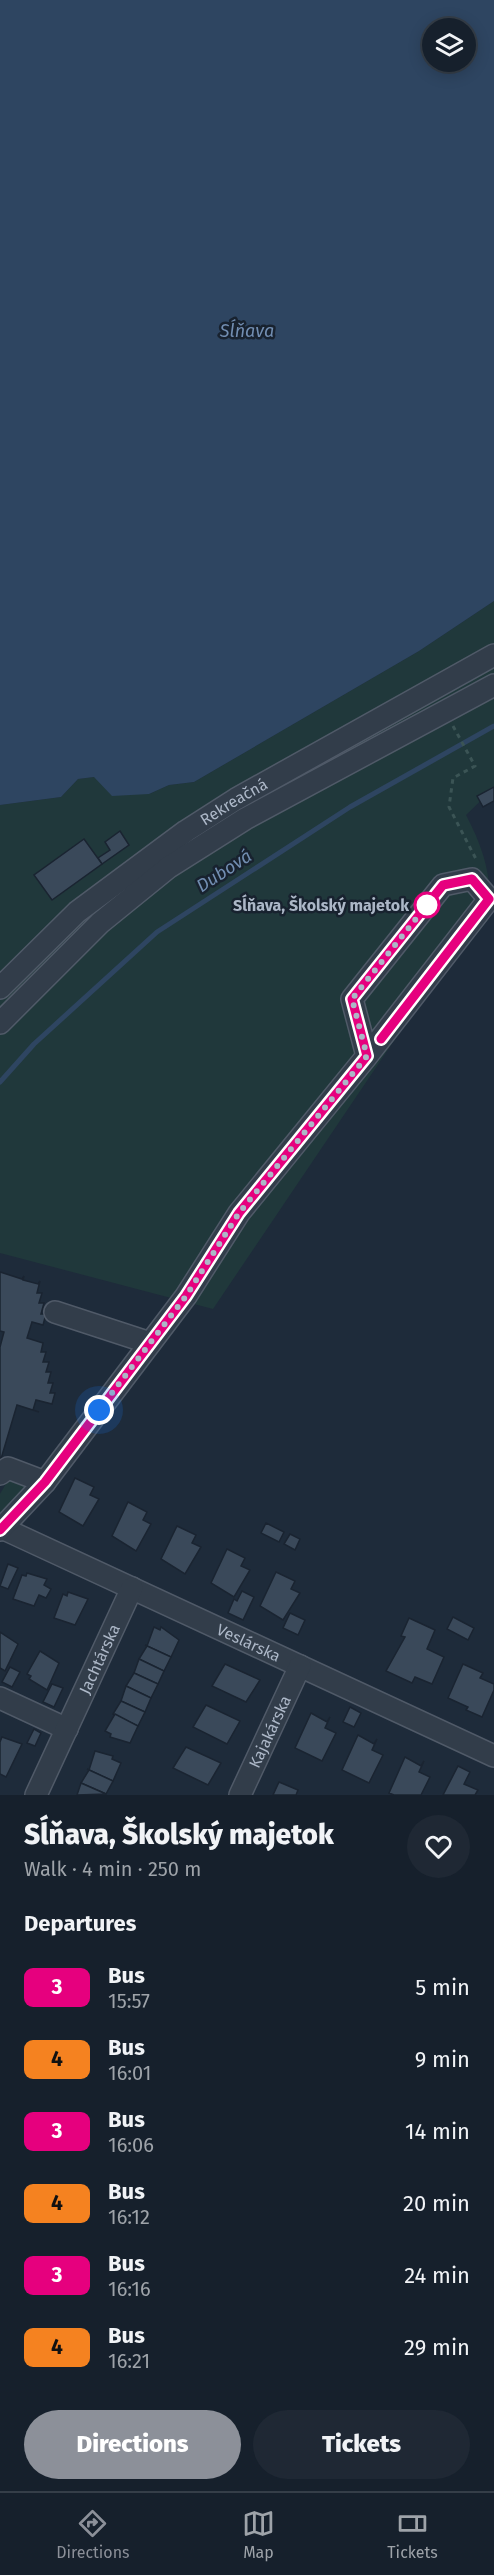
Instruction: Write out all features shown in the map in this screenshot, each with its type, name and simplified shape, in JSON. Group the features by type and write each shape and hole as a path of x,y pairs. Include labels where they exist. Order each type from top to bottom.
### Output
{"street":[{"name":"Rekreačná","path":"0,988 77,912 210,815 494,655"},
{"path":"0,1023 88,934 169,867 236,824 494,685"},
{"path":"1,1529 45,1482 186,1296 239,1213 367,1056 489,899 472,879 443,885 352,999 367,1056"},
{"path":"77,912 88,934"},
{"path":"56,1312 150,1343"},
{"path":"0,1474 8,1468 45,1482"},
{"name":"Veslárska","path":"1,1529 494,1756"},
{"name":"Jachtárska","path":"36,1795 132,1588"},
{"name":"Kajakárska","path":"240,1795 300,1666"},
{"path":"0,1698 67,1729"}],"path":[{"path":"453,727 476,766 453,778 449,807 477,863 472,879"}],"green space":[{"path":"494,601 494,788 466,815 478,840 486,866 490,892 488,920 410,1017 213,1309 0,1253 0,805 61,797 78,779 94,777 149,794 169,785 194,782 419,651"},
{"path":"18,1476 25,1479 28,1495 0,1521 0,1494 8,1480"}],"water":[{"name":"Sĺňava","path":"0,0 494,0 494,601 419,651 194,782 169,785 149,794 112,796 94,777 78,779 61,797 0,805"}],"building":[{"path":"494,787 494,801 483,807 477,796"},
{"path":"120,831 129,845 102,864 98,858 110,850 105,842"},
{"path":"84,839 102,864 52,900 34,875"},
{"path":"0,1272 22,1279 24,1276 23,1280 38,1284 40,1281 37,1293 42,1293 39,1303 44,1303 41,1314 46,1314 43,1325 32,1322 27,1338 43,1343 41,1352 46,1352 43,1362 49,1362 46,1372 51,1372 48,1383 53,1383 50,1393 55,1393 52,1404 36,1400 33,1410 39,1412 17,1405 0,1462 0,1347 4,1332 0,1331"},
{"path":"75,1478 94,1487 90,1495 99,1499 83,1526 59,1512"},
{"path":"128,1502 147,1512 143,1520 151,1524 136,1551 112,1536"},
{"path":"266,1523 284,1532 279,1542 261,1533"},
{"path":"177,1526 196,1535 192,1543 201,1547 185,1574 161,1559"},
{"path":"290,1534 300,1539 295,1550 284,1544"},
{"path":"227,1549 245,1558 241,1566 250,1570 234,1597 211,1583"},
{"path":"8,1564 18,1568 8,1589 0,1586"},
{"path":"276,1572 295,1581 291,1589 300,1593 283,1620 260,1606"},
{"path":"27,1573 47,1579 44,1585 51,1589 46,1598 39,1595 34,1606 13,1599 22,1575 26,1576"},
{"path":"242,1591 254,1597 243,1620 228,1613 234,1599 237,1601"},
{"path":"68,1592 88,1599 75,1625 54,1618 63,1594 67,1596"},
{"path":"290,1613 305,1620 298,1635 283,1628"},
{"path":"453,1617 474,1628 468,1640 447,1629"},
{"path":"409,1618 435,1630 427,1649 444,1657 432,1684 415,1677 412,1683 386,1671 405,1637 401,1636"},
{"path":"154,1627 160,1630 161,1627 179,1640 171,1657 147,1646"},
{"path":"0,1632 18,1644 5,1671 0,1668"},
{"path":"145,1645 171,1657 164,1671 139,1659 147,1646"},
{"path":"40,1651 59,1663 47,1690 29,1679 31,1676 27,1674"},
{"path":"139,1659 164,1671 158,1684 134,1673"},
{"path":"225,1664 260,1680 246,1702 212,1686"},
{"path":"463,1664 483,1673 480,1678 494,1684 494,1690 482,1717 466,1710 468,1707 448,1698"},
{"path":"10,1667 20,1672 12,1687 2,1682"},
{"path":"134,1673 158,1684 151,1698 126,1686"},
{"path":"52,1684 63,1688 54,1707 43,1702"},
{"path":"126,1686 151,1698 145,1712 121,1701"},
{"path":"121,1701 145,1712 138,1726 113,1714"},
{"path":"206,1705 240,1721 227,1744 193,1727"},
{"path":"350,1707 361,1713 354,1727 343,1722"},
{"path":"311,1713 327,1722 330,1717 325,1728 336,1733 322,1761 295,1748"},
{"path":"115,1714 138,1726 130,1743 110,1737 111,1734 105,1731"},
{"path":"34,1729 41,1733 35,1746 27,1743"},
{"path":"358,1735 374,1744 377,1739 372,1750 383,1755 369,1783 342,1770"},
{"path":"2,1737 22,1744 6,1777 0,1774"},
{"path":"186,1747 221,1763 208,1785 173,1768"},
{"path":"95,1751 113,1756 112,1759 121,1763 113,1781 89,1770"},
{"path":"405,1757 421,1766 424,1761 419,1772 430,1777 421,1795 389,1793"},
{"path":"458,1766 470,1772 464,1784 478,1790 475,1795 443,1795"},
{"path":"87,1769 113,1781 106,1794 81,1783 89,1770"},
{"path":"279,1782 298,1790 296,1795 273,1795"},
{"path":"81,1783 106,1794 77,1795"}],"waterway":[{"name":"Dubová","path":"0,1082 34,1044 157,932 350,807 494,726"}],"bus line":[{"name":"3","path":"0,1530 45,1482 186,1296 239,1213 367,1056 352,999 443,885 472,879 489,899 381,1039"}],"place":[{"name":"Sĺňava, Školský majetok","path":"427,905"}],"route":[{"path":"99,1410 186,1296 239,1213 367,1056 352,999 427,905"}]}
